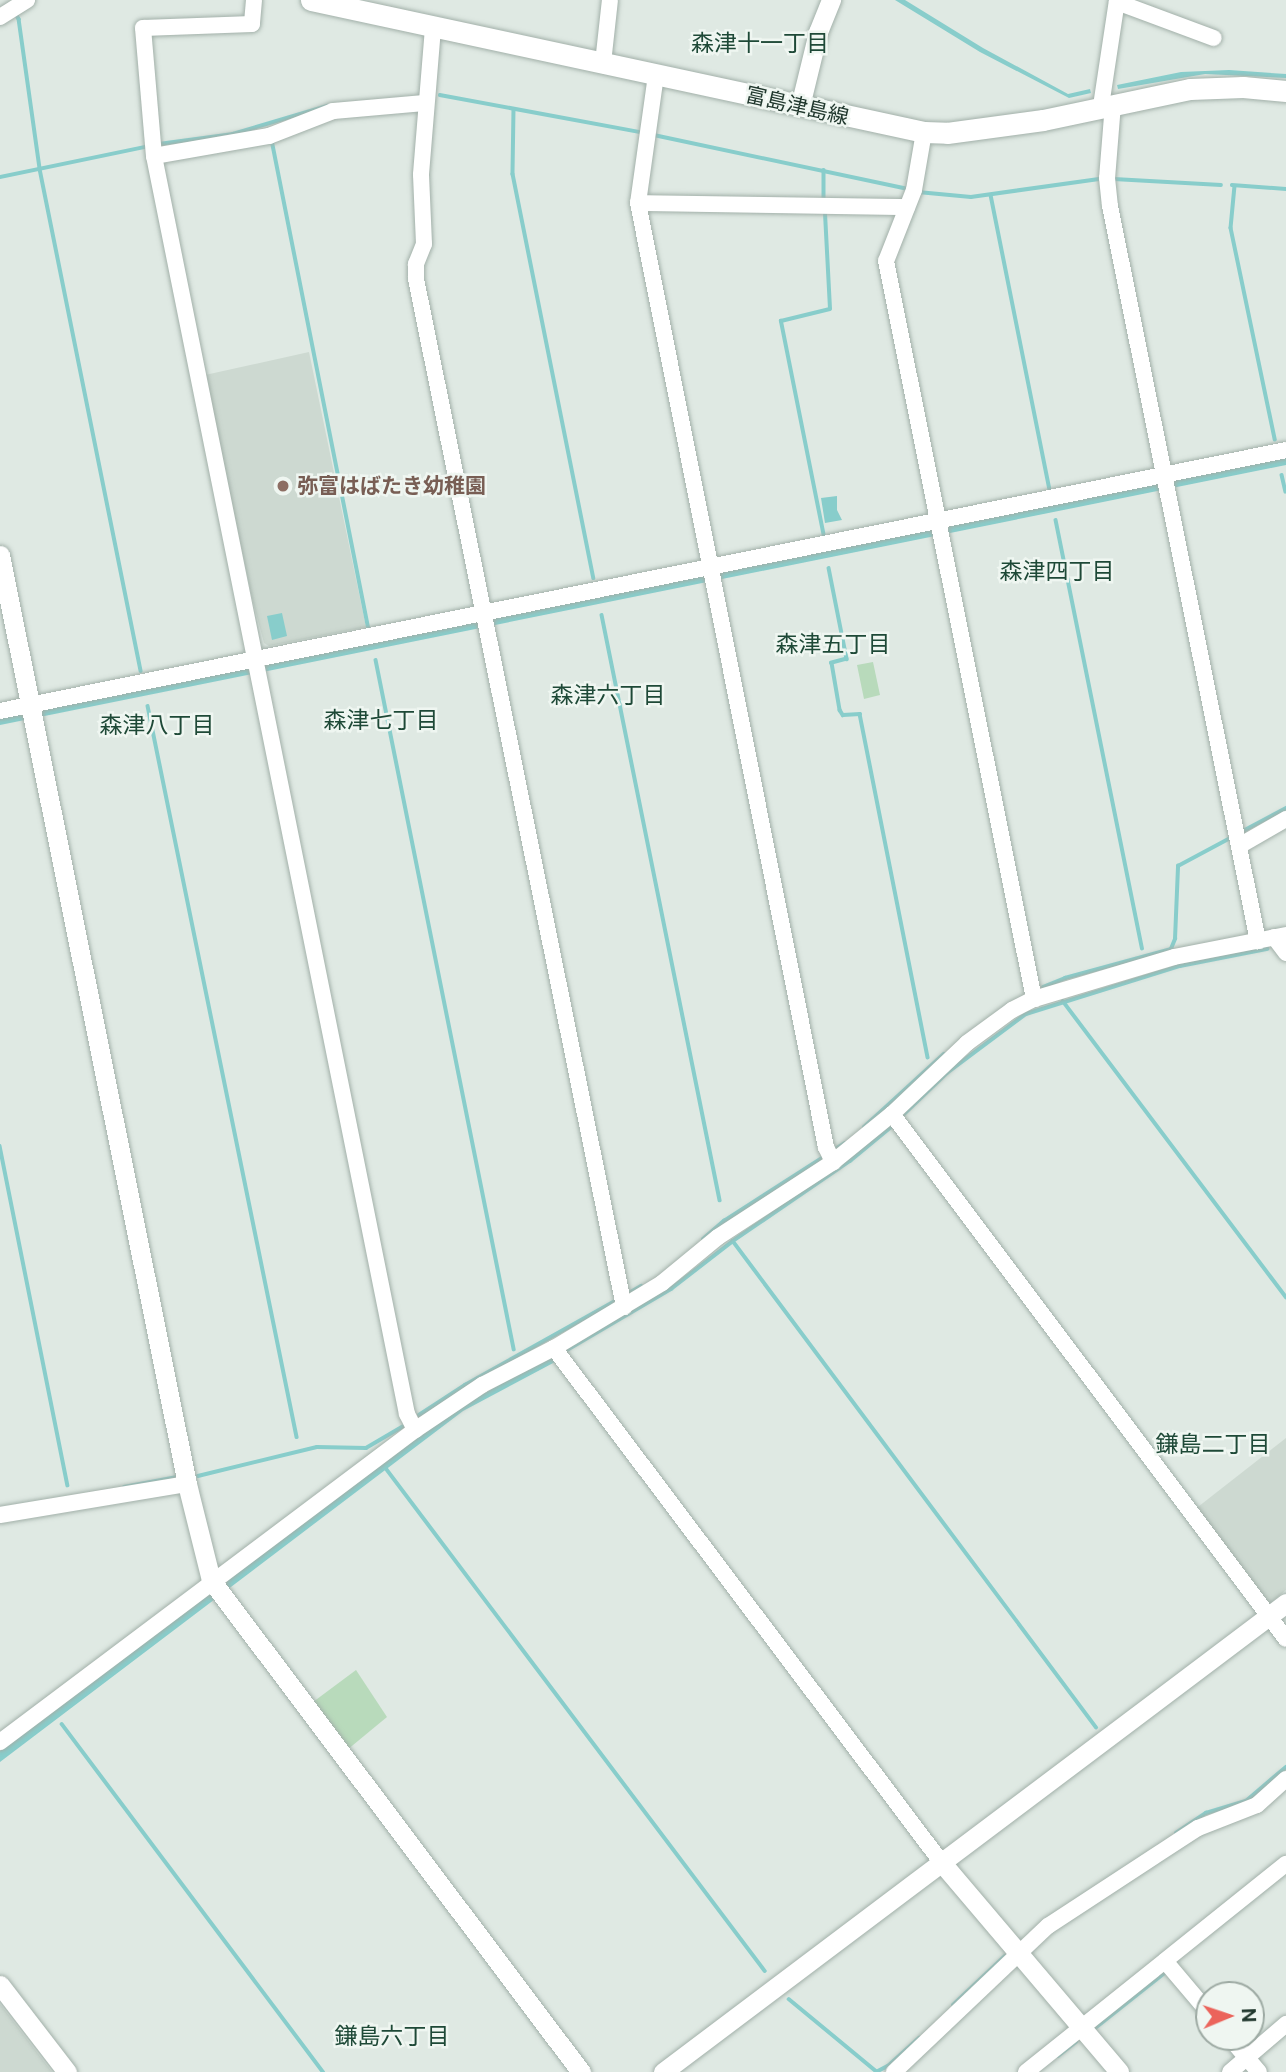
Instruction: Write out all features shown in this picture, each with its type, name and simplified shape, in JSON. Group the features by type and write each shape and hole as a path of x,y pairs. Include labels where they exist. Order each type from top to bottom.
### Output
{"main road":[{"name":"富島津島線","path":"311,0 364,6 432,27 924,132 982,129 1190,89 1244,87 1286,91"}],"street":[{"path":"0,17 27,0"},
{"path":"254,0 252,24 143,27 154,156 259,664 407,1414 415,1430"},
{"path":"603,63 610,0"},
{"path":"800,106 818,32 831,0"},
{"path":"1214,38 1117,1 1107,105 1107,178 1110,206 1239,846 1272,937 1286,953"},
{"path":"432,27 421,175 424,244 416,264 416,279 624,1307"},
{"path":"656,75 638,204 716,584 826,1147 833,1162"},
{"path":"154,156 269,136 333,111 425,103"},
{"path":"924,132 914,190 886,261 1034,999"},
{"path":"638,204 907,207"},
{"path":"0,711 32,714 259,664 483,619 712,565 939,527 1166,480 1286,450"},
{"path":"0,555 187,1484 217,1588 581,2072"},
{"path":"1239,846 1286,820"},
{"path":"0,1742 217,1588 415,1430 482,1385 554,1348 662,1283 718,1237 833,1162 892,1114 967,1043 1012,1010 1034,999 1174,957 1272,937"},
{"path":"892,1114 1286,1639"},
{"path":"554,1348 942,1863 1119,2072"},
{"path":"0,1515 187,1484"},
{"path":"663,2072 1286,1603"},
{"path":"894,2072 1048,1926 1198,1828 1257,1805 1286,1779"},
{"path":"1026,2072 1286,1864"},
{"path":"1165,1961 1195,1996"},
{"path":"0,1984 67,2072"},
{"path":"1230,2072 1286,2024"},
{"path":"1241,2051 1259,2072"}],"shaded area":[{"name":"弥富はばたき幼稚園","path":"309,352 366,627 269,646 264,643 252,598 205,375"},
{"path":"1286,1438 1286,1590 1267,1606 1194,1510"},
{"path":"0,2004 52,2072 0,2072"}],"green space":[{"path":"873,662 880,695 864,699 857,665"},
{"path":"356,1670 387,1717 347,1750 313,1702"}],"water":[{"path":"895,0 905,0 983,48 1068,94 1090,89 1091,93 1069,98 980,52"},
{"path":"1229,70 1286,74 1286,78 1205,74 1118,89 1117,85 1181,72"},
{"path":"1286,456 1286,465 0,725 0,717"},
{"path":"837,496 837,510 842,520 825,523 821,498"},
{"path":"282,613 287,636 272,640 267,616"},
{"path":"551,1356 555,1362 463,1411 0,1762 0,1751 453,1411"}],"waterway":[{"path":"16,14 19,19 40,169 141,671"},
{"path":"440,95 639,132"},
{"path":"159,144 233,134 327,106"},
{"path":"514,109 513,174 594,578"},
{"path":"654,135 904,188"},
{"path":"272,140 369,628"},
{"path":"0,177 145,147"},
{"path":"824,170 824,199"},
{"path":"918,192 971,197 1099,179"},
{"path":"1114,179 1221,185"},
{"path":"1232,185 1286,189"},
{"path":"1235,186 1231,228 1275,439"},
{"path":"991,195 1050,489"},
{"path":"824,537 781,321 830,309 825,214"},
{"path":"1282,475 1286,492"},
{"path":"1056,520 1142,948"},
{"path":"829,568 847,659 832,663 840,710 843,715 860,714 928,1057"},
{"path":"602,615 720,1200"},
{"path":"376,660 514,1349"},
{"path":"148,706 297,1437"},
{"path":"1243,831 1286,808"},
{"path":"1043,987 1065,978 1171,949 1175,939 1178,866 1232,837"},
{"path":"904,1114 947,1073 1026,1014 1180,966 1267,949"},
{"path":"1063,1001 1286,1297"},
{"path":"864,1127 944,1054"},
{"path":"567,1350 671,1289 733,1241 850,1161 890,1128"},
{"path":"837,1148 845,1143"},
{"path":"0,1146 68,1485"},
{"path":"703,1239 724,1221 822,1158"},
{"path":"733,1241 1096,1727"},
{"path":"629,1293 641,1286"},
{"path":"419,1415 465,1385 615,1301"},
{"path":"198,1476 317,1447 366,1448 402,1427"},
{"path":"385,1467 765,1971"},
{"path":"124,1487 177,1477"},
{"path":"62,1724 323,2072"},
{"path":"1176,1833 1206,1813 1246,1801 1286,1767"},
{"path":"953,2005 1005,1956"},
{"path":"1094,2029 1166,1972"},
{"path":"789,1999 876,2071"},
{"path":"876,2072 888,2066 919,2038"},
{"path":"1058,2056 1076,2042"}],"place":[{"name":"弥富はばたき幼稚園","path":"283,486"}],"district":[{"name":"森津十一丁目","path":"760,43"},
{"name":"森津四丁目","path":"1057,571"},
{"name":"森津五丁目","path":"833,644"},
{"name":"森津六丁目","path":"608,695"},
{"name":"森津七丁目","path":"381,720"},
{"name":"森津八丁目","path":"157,725"},
{"name":"鎌島二丁目","path":"1213,1444"},
{"name":"鎌島六丁目","path":"392,2036"}]}
